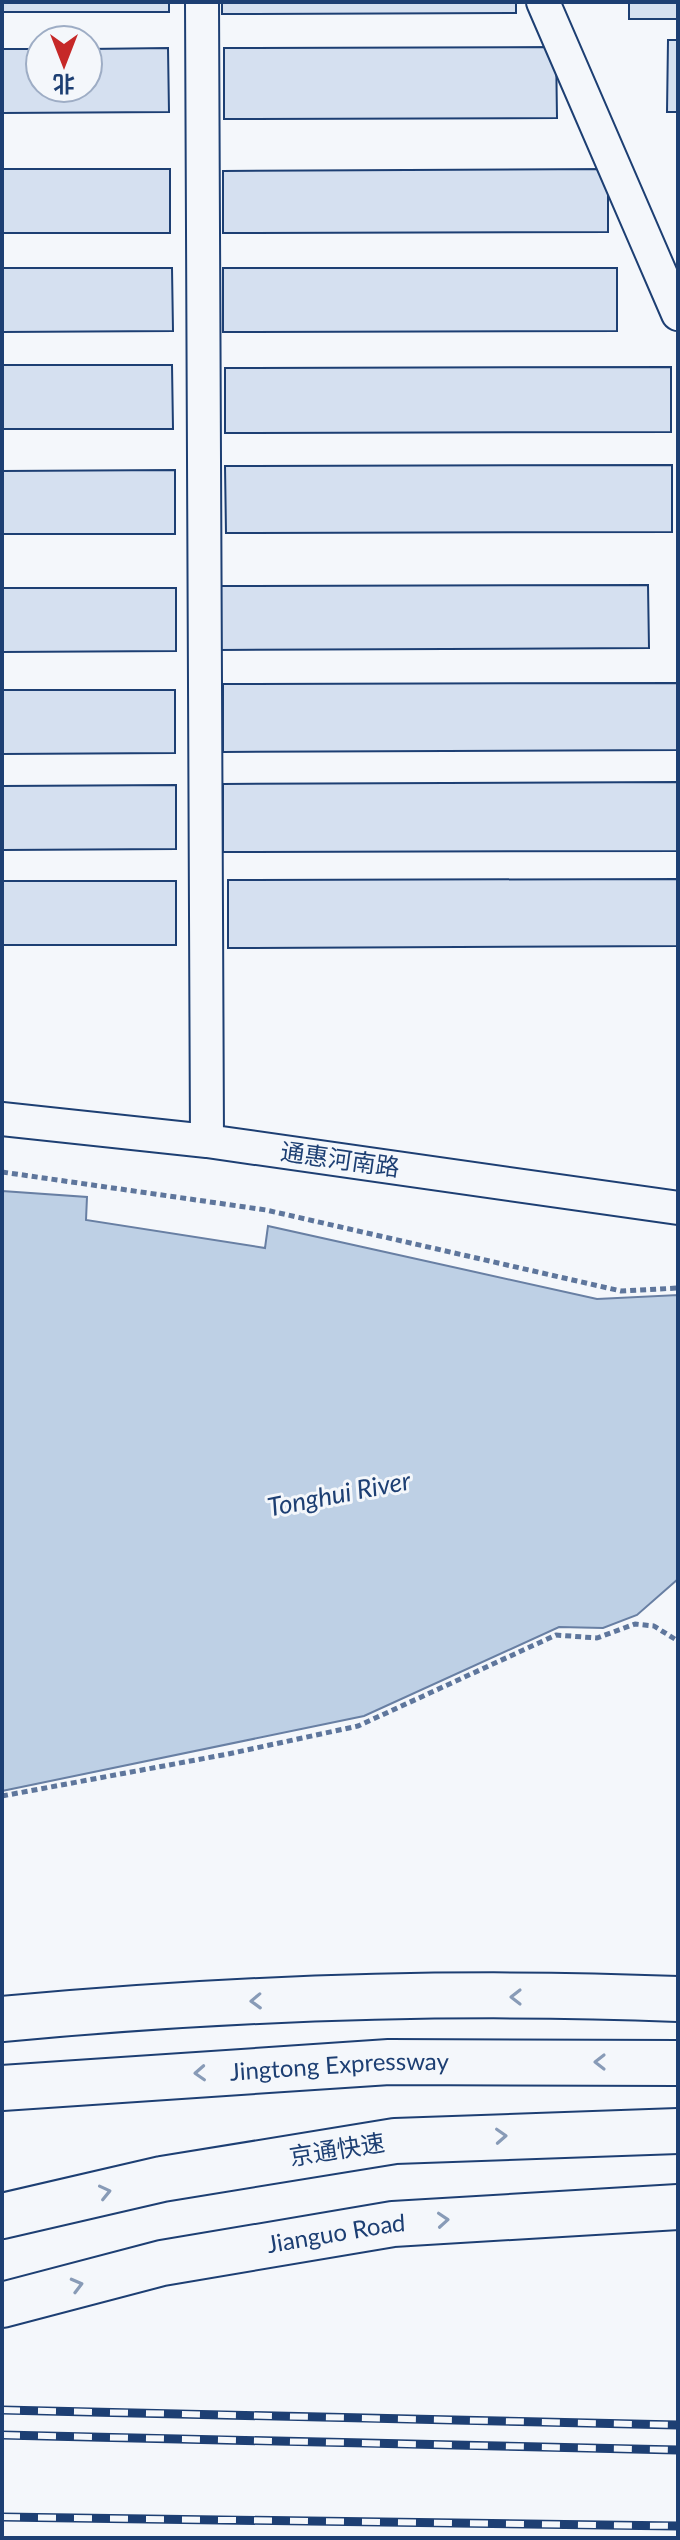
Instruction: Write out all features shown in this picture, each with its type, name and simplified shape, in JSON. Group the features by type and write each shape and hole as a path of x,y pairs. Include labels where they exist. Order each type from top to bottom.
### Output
{"main road":[{"path":"2,2019 161,2005 391,1996 678,1999"},
{"name":"Jingtong Expressway","path":"2,2088 389,2062 678,2063"},
{"name":"京通快速","path":"2,2216 162,2179 395,2141 678,2131"},
{"name":"Jianguo Road","path":"2,2305 162,2263 393,2224 678,2207"}],"street":[{"path":"202,2 207,1141"},
{"path":"543,2 678,314"},
{"name":"通惠河南路","path":"2,1119 207,1141 678,1208"}],"path":[{"path":"2,1172 266,1210 621,1291 678,1288"},
{"path":"2,1796 358,1726 556,1635 597,1638 635,1624 654,1626 678,1641"}],"water":[{"name":"Tonghui River","path":"2,1191 87,1197 86,1220 265,1248 268,1226 597,1299 678,1295 678,1579 637,1615 603,1628 559,1627 364,1716 2,1791"}],"building":[{"path":"2,2 169,2 169,12 2,12"},
{"path":"222,2 516,2 516,13 222,14"},
{"path":"629,2 678,2 678,19 629,19"},
{"path":"668,40 678,40 678,112 667,112"},
{"path":"556,47 557,118 224,119 224,48"},
{"path":"168,48 169,112 2,113 2,49 24,49 24,104 104,104 104,49"},
{"path":"2,169 170,169 170,233 2,233"},
{"path":"608,169 608,232 223,233 223,171"},
{"path":"2,268 172,268 173,331 2,332"},
{"path":"223,268 617,268 617,331 223,332"},
{"path":"2,365 172,365 173,429 2,429"},
{"path":"671,367 671,432 225,433 225,368"},
{"path":"672,465 672,532 226,533 225,466"},
{"path":"175,470 175,534 2,534 2,471"},
{"path":"648,585 649,648 219,650 219,586"},
{"path":"2,588 176,588 176,651 2,652"},
{"path":"678,683 678,750 223,752 223,684"},
{"path":"2,690 175,690 175,753 2,754"},
{"path":"678,782 678,851 223,852 223,784"},
{"path":"176,785 176,849 2,850 2,786"},
{"path":"678,879 678,946 228,948 228,880"},
{"path":"2,881 176,881 176,945 2,945"}],"railway":[{"path":"2,2410 678,2425"},
{"path":"2,2435 678,2450"},
{"path":"2,2517 678,2526"}]}
